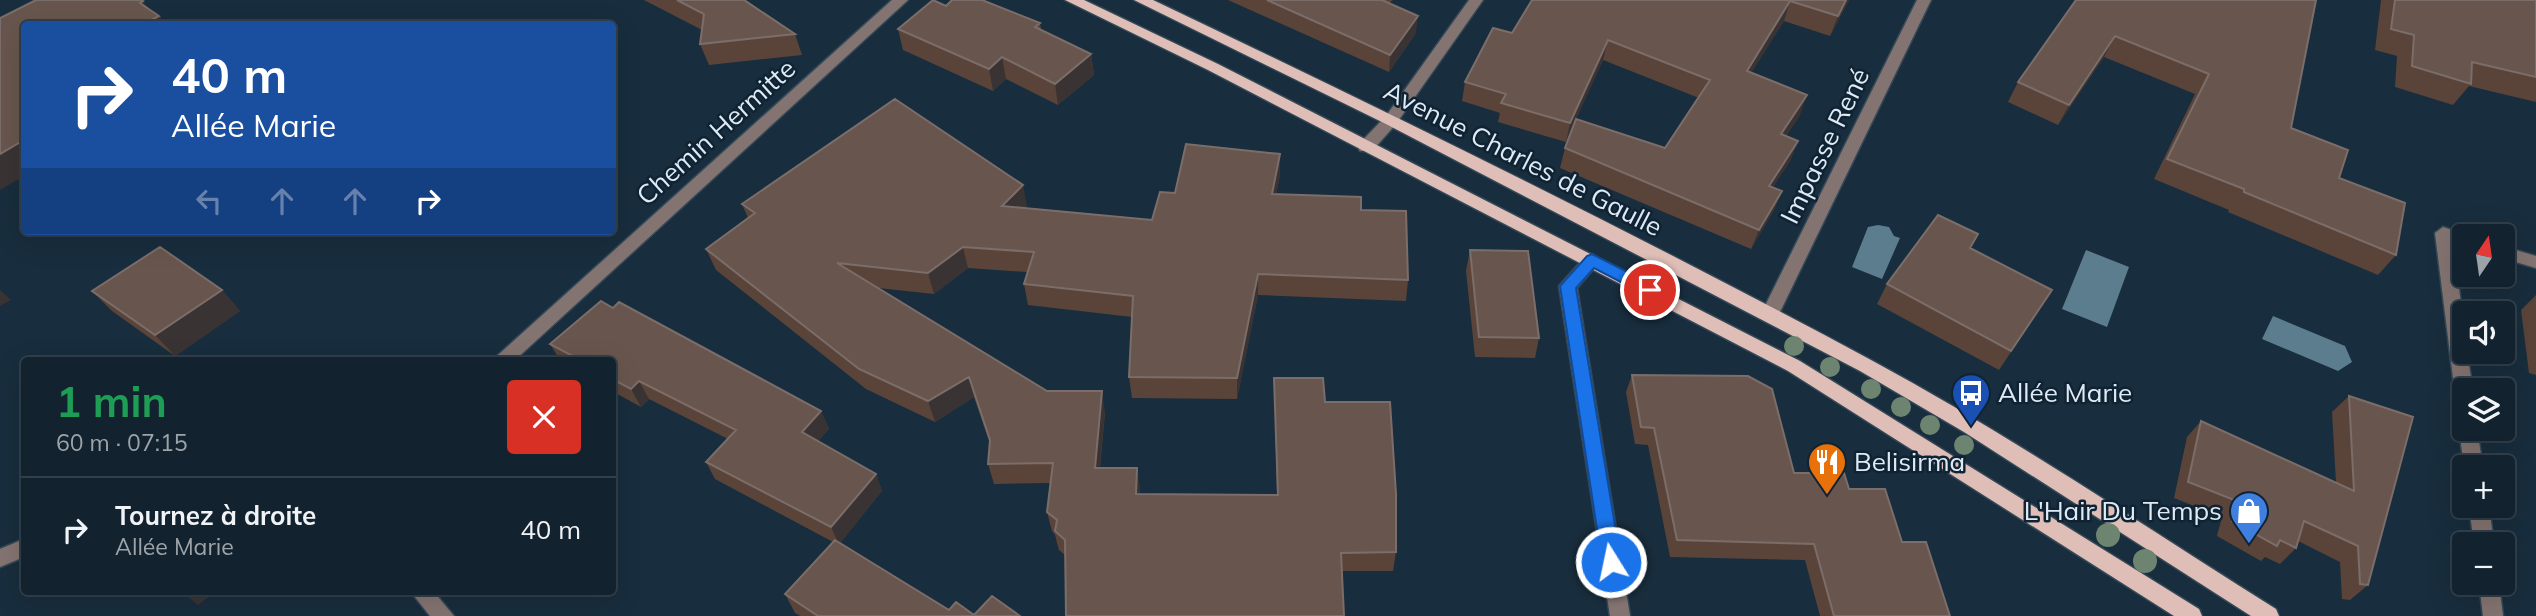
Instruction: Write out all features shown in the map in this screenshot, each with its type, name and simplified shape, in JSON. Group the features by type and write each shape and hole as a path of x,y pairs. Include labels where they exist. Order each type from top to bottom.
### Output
{"main road":[{"path":"1072,0 1213,67 1592,260 1804,372 2192,616"},
{"name":"Avenue Charles de Gaulle","path":"1141,0 1391,120 1770,314 1971,428 2269,616"}],"street":[{"name":"Chemin Hermitte","path":"507,357 901,0"},
{"path":"1366,147 1391,120 1476,0"},
{"name":"Impasse René","path":"1770,314 1924,0"},
{"path":"2452,236 2443,233 2462,378"},
{"path":"2515,256 2536,262"},
{"path":"1592,260 1568,286 1620,616"},
{"path":"0,558 21,549"},
{"path":"424,595 444,616"},
{"path":"2490,595 2493,616"}],"water":[{"path":"1868,227 1889,227 1894,236 1900,238 1882,279 1852,267"},
{"path":"2086,250 2129,267 2107,327 2062,309"},
{"path":"2273,316 2345,346 2352,362 2338,371 2262,339"}],"building":[{"path":"36,0 141,0 143,1 140,3 159,16 149,21 21,21 21,142 0,154 0,18"},
{"path":"677,0 744,0 795,34 700,44 704,14"},
{"path":"933,0 946,6 952,0 982,0 1040,23 1035,27 1091,54 1055,84 1002,57 989,69 898,29"},
{"path":"1267,0 1382,0 1418,16 1390,55"},
{"path":"1532,0 1846,0 1838,16 1790,1 1747,71 1807,95 1781,134 1798,141 1769,186 1782,191 1759,230 1565,148 1576,119 1665,148 1710,80 1608,40 1570,123 1501,103 1506,94 1465,82 1493,28 1512,33"},
{"path":"2076,0 2316,0 2291,128 2348,150 2339,178 2405,203 2396,255 2244,192 2244,189 2167,159 2209,74 2115,36 2069,105 2018,82"},
{"path":"2395,0 2536,0 2536,77 2472,62 2471,84 2412,66 2414,35 2391,29"},
{"path":"895,99 1023,185 1002,206 1152,220 1160,192 1175,193 1186,144 1280,154 1272,194 1361,197 1361,210 1406,211 1408,280 1258,274 1237,378 1129,377 1133,296 1024,284 1034,252 963,247 928,273 837,263 1047,391 1102,391 1095,468 1137,468 1136,494 1278,495 1274,378 1323,378 1325,402 1390,402 1396,494 1396,552 1341,553 1344,616 1066,616 1065,540 1055,531 1057,520 1047,512 1053,463 988,464 990,440 969,377 928,401 859,369 706,249 755,213 742,204"},
{"path":"1938,215 1978,234 1970,248 2052,290 2011,351 1887,284"},
{"path":"160,247 222,290 155,335 92,291"},
{"path":"1470,250 1528,251 1539,338 1479,337"},
{"path":"601,301 613,308 619,302 821,411 802,432 876,474 831,527 706,462 736,430 639,381 631,389 616,381 616,357 574,357 550,344"},
{"path":"1632,375 1748,376 1772,389 1794,473 1844,473 1849,489 1885,489 1902,542 1926,542 1950,616 1834,616 1814,544 1677,540 1654,428 1641,427"},
{"path":"2349,396 2413,417 2368,585 2360,584 2358,546 2304,521 2296,548 2280,540 2277,546 2232,521 2237,501 2188,482 2201,421 2354,491"},
{"path":"835,540 949,610 956,602 974,615 992,596 1020,616 818,616 785,594"}],"place":[{"name":"Allée Marie","path":"1971,427"},
{"name":"Belisirma","path":"1827,496"},
{"name":"L'Hair Du Temps","path":"2249,545"}],"route":[{"path":"1611,562 1568,286 1592,260 1650,290"}]}
